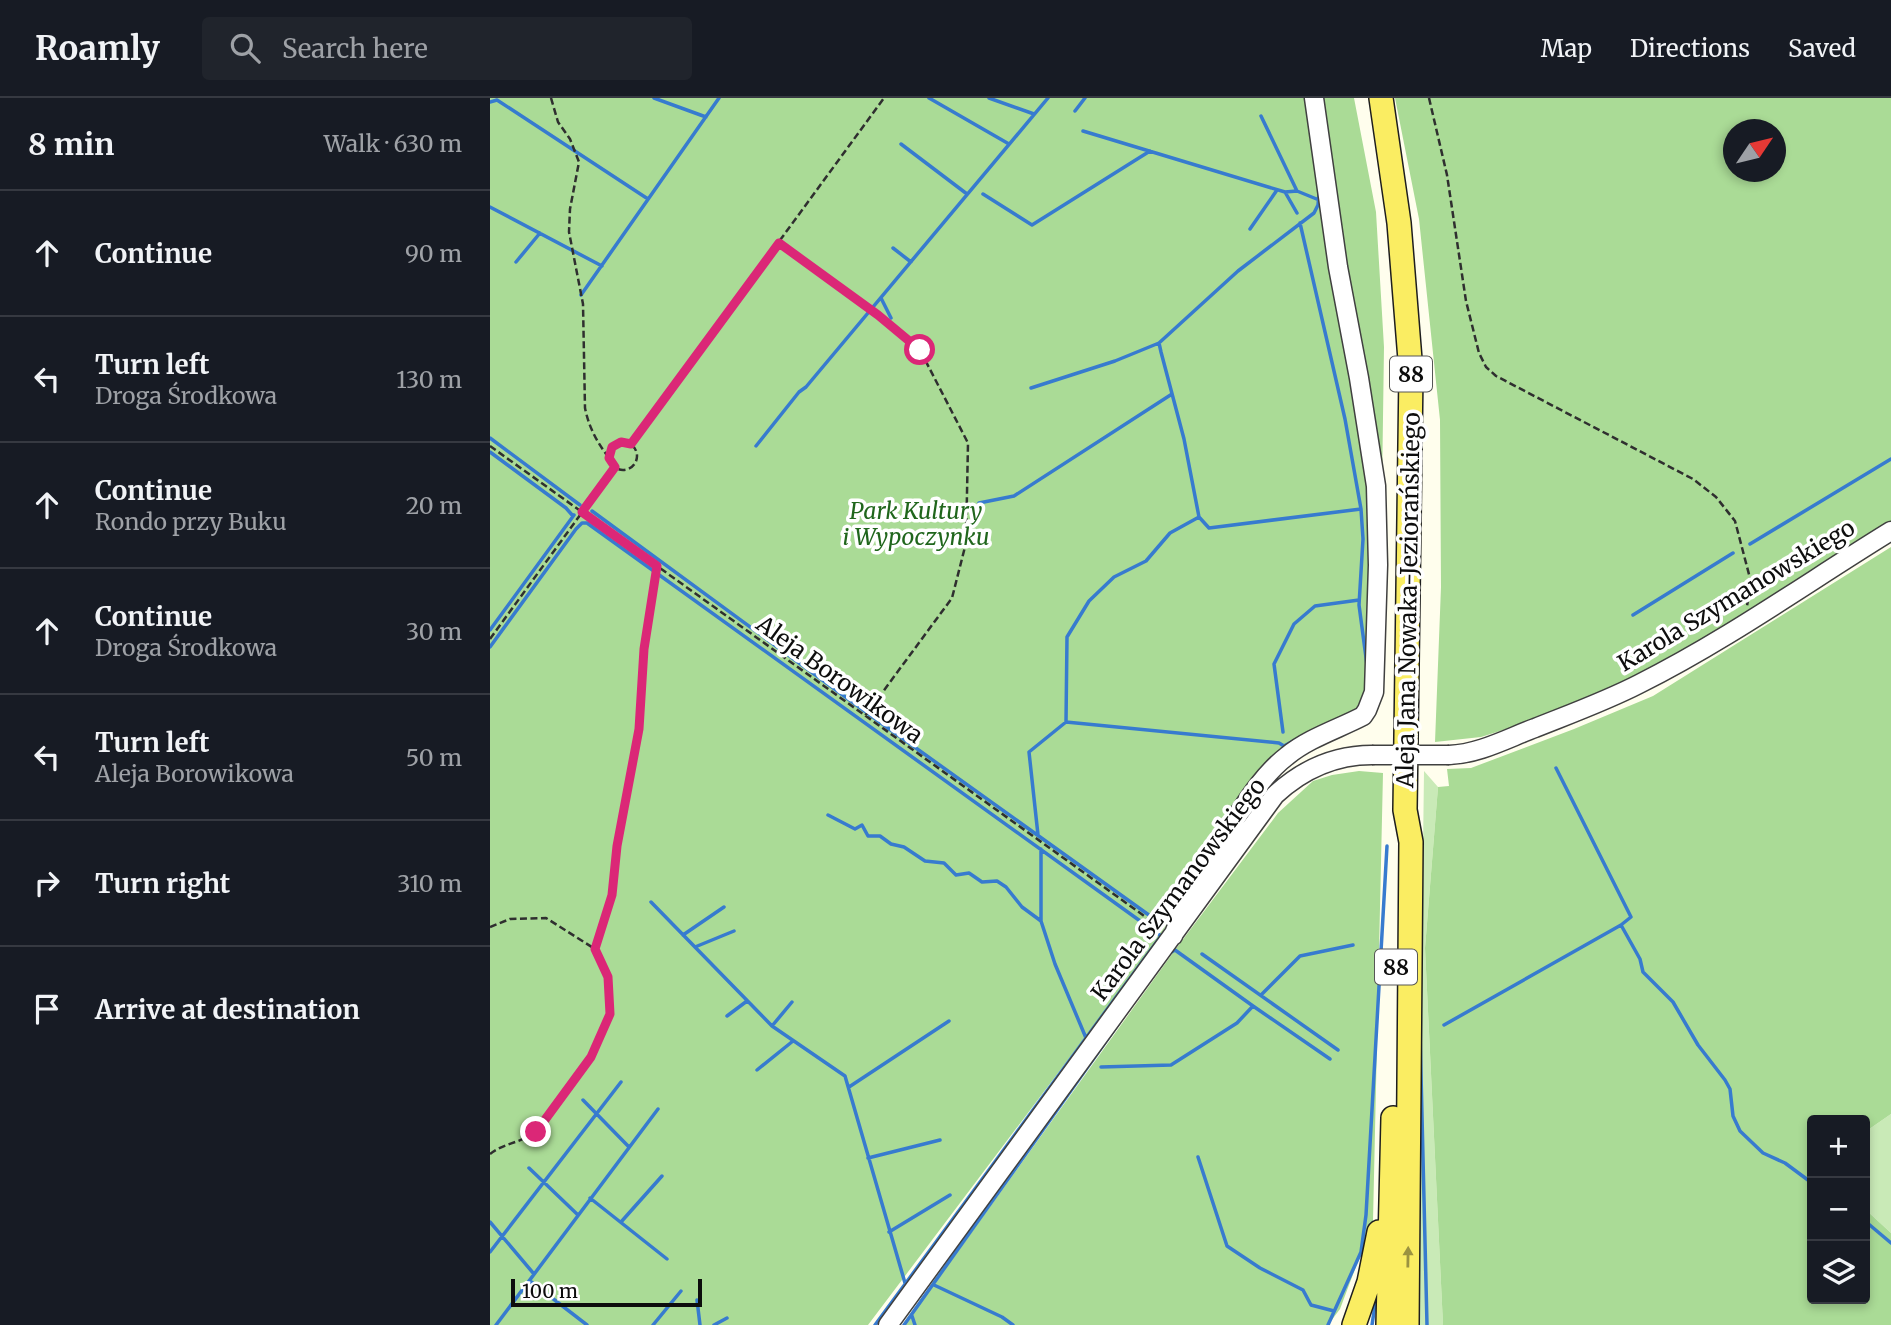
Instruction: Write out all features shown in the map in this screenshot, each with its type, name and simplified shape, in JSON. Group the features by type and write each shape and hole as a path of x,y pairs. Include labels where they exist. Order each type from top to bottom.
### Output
{"main road":[{"name":"Aleja Jana Nowaka-Jeziorańskiego","path":"1381,98 1399,223 1410,372 1405,810 1411,842 1407,1325"},
{"name":"Aleja Jana Nowaka-Jeziorańskiego","path":"1388,1325 1398,839 1405,810"},
{"path":"1354,1325 1370,1282 1377,1247 1393,1125"}],"street":[{"path":"1173,936 1203,869 1251,795 1268,774 1286,756 1306,743 1363,716 1374,692 1378,565 1376,486 1338,267 1314,98"},
{"name":"Karola Szymanowskiego","path":"888,1325 1264,809 1284,787 1319,765 1345,757 1449,755 1469,752 1611,697 1669,668 1745,623 1891,531"}],"path":[{"path":"551,98 558,122 570,139 579,162 570,209 569,232 583,304 585,408 588,424 597,441 615,467 625,470 635,464 637,453 631,444 621,442 610,452 609,458"},
{"path":"631,444 884,98"},
{"path":"1429,98 1447,175 1466,301 1479,353 1486,367 1496,376 1693,480 1716,497 1735,521 1751,582 1745,623"},
{"path":"779,243 878,315 920,350 968,443 966,543 952,598 865,716"},
{"name":"Aleja Borowikowa","path":"490,446 1173,936"},
{"path":"490,639 615,467"},
{"path":"595,949 612,895 617,846 639,729 644,649 657,566"},
{"path":"490,927 510,919 546,918 595,949 608,977 610,1014 591,1057 536,1132 490,1154"}],"green space":[{"name":"Park Kultury i Wypoczynku","path":"490,98 1354,98 1376,212 1384,347 1379,701 1249,787 1201,857 1159,939 868,1325 490,1325"},
{"path":"1395,98 1891,98 1891,524 1808,577 1637,677 1560,712 1481,737 1435,742 1441,587 1440,420 1419,219"},
{"path":"1891,547 1891,1114 1870,1129 1870,1115 1807,1115 1807,1304 1870,1304 1870,1214 1891,1233 1891,1325 1443,1325 1425,948 1438,787 1449,786 1447,769 1471,768 1653,696"},
{"path":"1359,771 1383,773 1373,1221 1340,1309 1328,1325 905,1325 1175,950 1278,813 1313,781"},
{"path":"1424,771 1438,787 1425,948 1443,1325 1417,1325"},
{"path":"1891,1114 1891,1233 1870,1214 1870,1129"}],"waterway":[{"path":"654,98 706,117"},
{"path":"581,295 719,98"},
{"path":"929,98 1009,144"},
{"path":"989,98 1034,114"},
{"path":"756,446 1048,98"},
{"path":"1075,111 1085,98"},
{"path":"490,102 497,100 648,199"},
{"path":"1261,116 1297,191"},
{"path":"1083,131 1285,192 1297,191 1319,200"},
{"path":"901,144 967,194"},
{"path":"983,194 1032,225 1150,151"},
{"path":"1250,229 1277,190"},
{"path":"1285,192 1297,213"},
{"path":"1319,194 1314,213 1238,271 1159,343 1184,439 1199,517 1209,528 1361,509"},
{"path":"490,207 602,266"},
{"path":"1300,223 1345,419 1361,509 1363,539 1359,605 1367,665"},
{"path":"516,262 540,233"},
{"path":"893,248 911,262"},
{"path":"881,298 891,318"},
{"path":"1031,388 1115,361 1159,343"},
{"path":"979,503 1014,496 1172,394"},
{"path":"490,438 580,505"},
{"path":"490,452 573,516"},
{"path":"1750,544 1891,459"},
{"path":"592,511 1160,923"},
{"path":"490,630 574,515"},
{"path":"1066,722 1067,637 1089,601 1114,577 1146,561 1170,533 1199,517"},
{"path":"490,647 576,529 582,523 587,523 1161,936 875,1325"},
{"path":"1633,615 1733,553"},
{"path":"1283,732 1274,664 1294,624 1315,606 1359,600"},
{"path":"1038,835 1029,752 1066,722 1279,743 1284,746 1297,739"},
{"path":"1556,768 1631,917 1621,925 1640,959 1643,972 1673,1002 1698,1045 1725,1080 1730,1089 1733,1116 1740,1131 1763,1153 1785,1163 1807,1179"},
{"path":"828,815 855,829 862,825 868,836 880,836 925,861 944,863 956,875 969,873 982,882 997,881 1006,887 1022,907 1041,921 1055,964 1086,1038"},
{"path":"1328,1325 1361,1252 1366,1215 1387,846"},
{"path":"1041,849 1041,921"},
{"path":"651,902 772,1026 845,1076 905,1283"},
{"path":"683,935 724,907"},
{"path":"1444,1025 1621,925"},
{"path":"695,947 734,931"},
{"path":"1261,995 1300,956 1353,945"},
{"path":"1101,1067 1171,1065 1237,1023 1253,1006 1175,950 1168,954"},
{"path":"1202,954 1338,1050"},
{"path":"727,1016 747,1001"},
{"path":"772,1026 792,1002"},
{"path":"1253,1006 1330,1059"},
{"path":"849,1087 949,1021"},
{"path":"904,1325 1119,1023"},
{"path":"1420,1032 1427,1325"},
{"path":"757,1070 793,1041"},
{"path":"490,1252 621,1082"},
{"path":"583,1100 629,1147"},
{"path":"496,1325 658,1109"},
{"path":"868,1158 940,1140"},
{"path":"1198,1157 1227,1246 1260,1268 1303,1290 1311,1305 1334,1311"},
{"path":"529,1168 578,1215"},
{"path":"621,1222 662,1176"},
{"path":"889,1232 950,1195"},
{"path":"590,1198 667,1259"},
{"path":"490,1222 534,1274"},
{"path":"1870,1225 1891,1243"},
{"path":"530,1281 587,1325"},
{"path":"934,1285 1002,1317 1013,1325"},
{"path":"653,1325 681,1291"},
{"path":"1372,1325 1377,1292"},
{"path":"697,1300 700,1325"},
{"path":"912,1316 915,1325"},
{"path":"714,1325 727,1318"}],"route":[{"path":"536,1132 591,1057 610,1014 608,977 595,949 612,895 617,846 639,729 644,649 657,566 582,512 615,467 609,458 612,447 621,442 631,444 779,243 878,315 920,350"}]}
